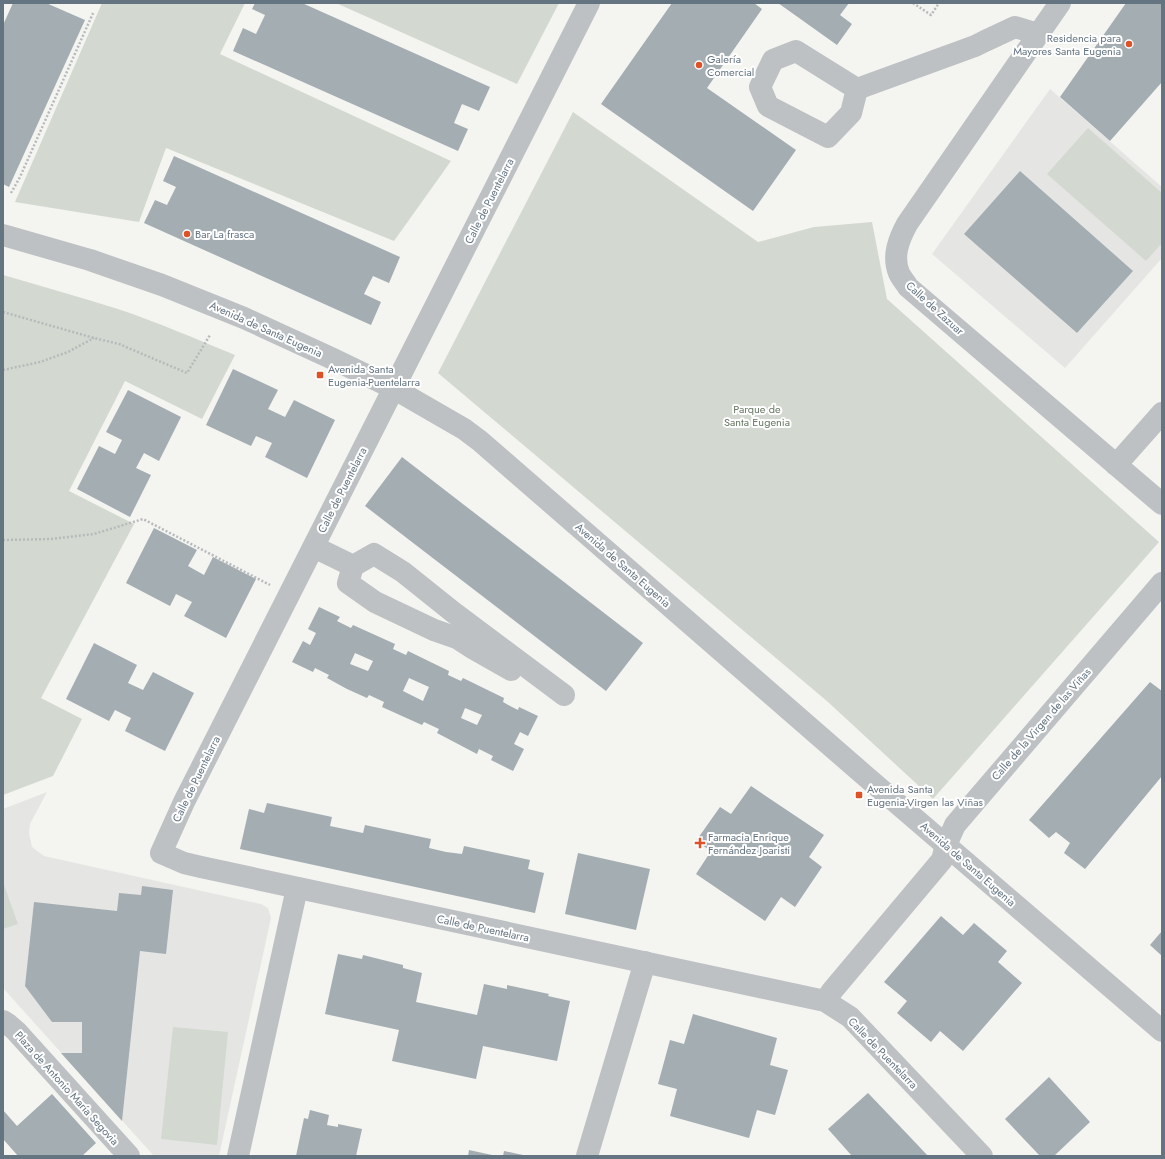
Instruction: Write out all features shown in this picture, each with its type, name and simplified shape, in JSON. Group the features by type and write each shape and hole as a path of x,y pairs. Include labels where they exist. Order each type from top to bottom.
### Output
{"street":[{"name":"Calle de Puentelarra","path":"589,3 184,802 161,853 184,863 825,1001 850,1018 982,1156"},
{"name":"Calle de Zazuar","path":"1060,3 907,224 899,240 896,257 899,274 908,287 1162,504"},
{"path":"857,89 975,46 1015,27 1038,34"},
{"name":"Avenida de Santa Eugenia","path":"3,235 90,260 204,301 324,354 393,388 464,429 480,441 1162,1031"},
{"path":"1116,465 1162,413"},
{"path":"314,547 353,566"},
{"path":"374,554 403,572 562,698 457,638 434,630 375,602 348,583 353,566 374,554"},
{"name":"Calle de la Virgen de las Viñas","path":"825,1001 942,860 946,845 955,825 959,820 1162,583"},
{"path":"238,1156 297,888"},
{"path":"587,1156 645,962"},
{"name":"Plaza de Antonio María Segovia","path":"3,1022 16,1031 129,1156"}],"path":[{"path":"913,3 931,15 940,3"},
{"path":"12,193 94,11"},
{"path":"3,312 119,344 187,373 210,335"},
{"path":"3,370 40,362 68,352 94,338"},
{"path":"3,540 51,540 94,534 143,519 289,595"}],"shaded area":[{"path":"1050,89 1162,187 1162,258 1065,368 932,254"},
{"path":"47,792 30,824 29,834 32,847 44,856 261,904 268,908 271,918 219,1156 154,1156 3,988 3,809"}],"green space":[{"path":"102,3 245,3 220,54 451,161 394,241 166,148 139,222 15,202"},
{"path":"336,3 559,3 517,84"},
{"name":"Parque de Santa Eugenia","path":"573,112 758,242 814,227 872,222 887,299 1159,542 933,799 828,702 438,373"},
{"path":"1088,128 1162,193 1162,243 1146,261 1047,174"},
{"path":"3,275 118,309 162,325 235,355 202,419 125,381 69,491 134,524 41,698 82,719 53,776 3,795"},
{"path":"3,882 18,924 3,929"},
{"path":"173,1027 228,1032 217,1145 161,1139"}],"building":[{"path":"13,3 46,3 85,20 9,187 3,184 3,25"},
{"path":"255,3 302,3 490,87 479,111 462,104 454,123 468,129 458,151 233,51 243,28 256,34 265,15 252,9"},
{"path":"672,3 754,3 762,9 707,88 796,150 753,211 601,104"},
{"path":"778,3 849,3 840,15 852,24 837,45"},
{"name":"Residencia para Mayores Santa Eugenia","path":"1126,3 1162,3 1162,82 1110,141 1060,97"},
{"path":"174,156 400,257 389,283 373,276 364,294 381,302 371,325 144,223 155,200 167,205 176,187 163,181"},
{"path":"1020,171 1133,271 1077,333 964,234"},
{"path":"233,369 278,390 268,409 285,417 294,400 335,420 307,478 265,457 272,443 256,436 251,446 206,425"},
{"path":"128,390 181,417 159,461 144,453 136,468 151,475 130,517 77,489 99,446 115,454 122,440 106,432"},
{"path":"402,457 643,643 606,691 365,506"},
{"path":"154,528 197,550 188,566 204,575 213,557 256,579 226,638 184,616 192,602 176,594 170,606 126,583"},
{"path":"319,607 340,617 337,621 351,628 353,625 395,644 393,649 406,655 408,651 449,671 448,675 461,681 463,678 504,698 503,702 518,710 519,707 538,716 528,736 520,732 514,744 524,749 513,771 491,760 493,756 479,749 477,754 437,733 439,729 424,722 422,725 382,707 384,702 369,695 367,698 347,689 327,678 329,675 315,668 313,672 292,662 303,641 310,645 316,633 308,629","holes":["355,653 373,661 368,671 350,664","409,678 429,687 423,701 403,691","465,708 482,715 477,725 461,718"]},
{"path":"94,643 137,665 128,683 143,690 153,672 194,693 165,751 125,731 131,718 115,710 109,721 66,699"},
{"path":"1150,682 1162,691 1162,776 1085,869 1064,853 1070,843 1056,832 1049,838 1029,820"},
{"path":"751,786 824,835 809,857 822,867 795,907 781,897 765,921 696,874 711,851 696,841 720,807 731,814"},
{"path":"267,803 332,817 330,826 363,833 365,825 431,839 429,848 446,852 462,854 464,846 530,860 528,869 544,873 535,913 240,849 249,809 264,813"},
{"path":"578,853 650,869 636,930 565,914"},
{"path":"142,886 173,890 166,954 140,951 122,1121 61,1053 82,1053 82,1022 52,1022 25,986 34,902 117,911 119,893 141,895"},
{"path":"941,916 963,935 974,923 1007,951 998,962 1022,983 963,1051 940,1031 931,1042 897,1013 907,1001 884,982"},
{"path":"1162,931 1162,956 1150,945"},
{"path":"338,954 362,959 363,955 403,965 403,968 422,973 416,1002 477,1015 484,984 507,989 507,985 549,994 548,996 570,1001 557,1061 483,1046 476,1079 392,1061 399,1030 325,1014"},
{"path":"693,1014 777,1038 770,1065 788,1070 775,1115 757,1110 749,1138 670,1116 677,1089 658,1084 670,1040 684,1044"},
{"path":"1049,1077 1090,1122 1054,1156 1040,1156 1005,1119"},
{"path":"868,1093 928,1156 852,1156 828,1129"},
{"path":"52,1094 96,1143 82,1156 18,1156 3,1139 3,1110 17,1126"},
{"path":"310,1110 329,1115 327,1125 338,1127 338,1124 362,1129 356,1156 296,1156 304,1118 308,1119"},
{"path":"469,1150 492,1155 492,1156 468,1156"},
{"path":"504,1151 523,1155 523,1156 503,1156"}],"place":[{"name":"Residencia para Mayores Santa Eugenia","path":"1129,44"},
{"name":"Galería Comercial","path":"699,65"},
{"name":"Bar La frasca","path":"187,234"},
{"name":"Avenida Santa Eugenia-Puentelarra","path":"320,375"},
{"name":"Avenida Santa Eugenia-Virgen las Viñas","path":"859,795"},
{"name":"Farmacia Enrique Fernández Joaristi","path":"700,843"}]}
